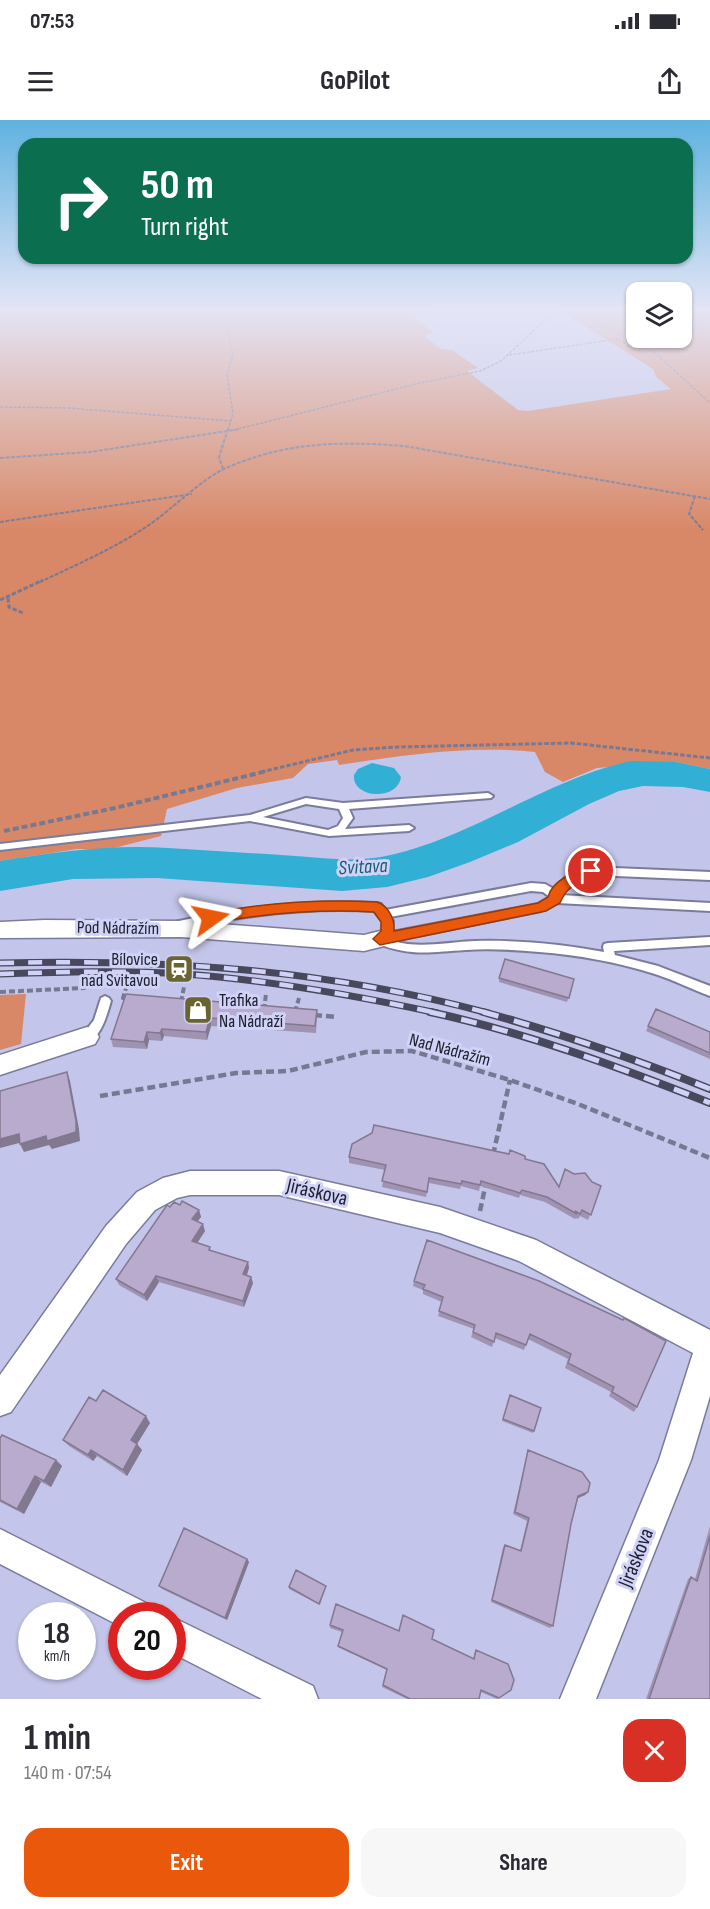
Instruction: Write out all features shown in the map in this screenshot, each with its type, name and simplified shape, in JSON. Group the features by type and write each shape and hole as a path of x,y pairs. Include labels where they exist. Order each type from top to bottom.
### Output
{"street":[{"name":"Pod Nádražím","path":"0,930 165,929 364,943 380,939"},
{"path":"0,1065 87,1037"},
{"name":"Jiráskova","path":"0,1401 116,1234 146,1201 172,1187 210,1182 279,1183 440,1220 526,1250 710,1346 675,1460 578,1699"},
{"path":"0,1546 109,1602"},
{"path":"186,1641 300,1699"}],"lane":[{"path":"0,847 250,818 306,801 343,806 488,796"},
{"path":"329,833 341,828 348,818 343,806"},
{"path":"250,818 329,833 409,828"},
{"path":"380,939 541,907 555,897 571,879 591,871 710,876"},
{"path":"383,914 531,886 545,888 555,897 710,907"},
{"path":"165,929 262,908 342,904 377,907 388,921 387,933 380,939"},
{"path":"380,939 396,947 420,950 478,945 571,950 635,963 710,991"},
{"path":"610,958 608,947 710,941"},
{"path":"87,1037 99,1022 105,1001"}],"path":[{"path":"223,469 219,457 233,413 228,383"},
{"path":"0,458 90,452 227,432 422,383"},
{"path":"689,383 710,403"},
{"path":"0,408 68,408 231,421"},
{"path":"0,600 88,559 128,537 192,494 223,469 270,452 297,446 355,442 404,446 710,498"},
{"path":"0,522 192,494"},
{"path":"695,496 689,514 703,530"},
{"path":"8,597 9,606 23,613"},
{"path":"0,832 115,808 354,750 571,743 710,758"},
{"path":"0,992 84,988 93,984"},
{"path":"127,985 123,998 133,999"},
{"path":"181,1003 184,987"},
{"path":"264,997 264,1010"},
{"path":"295,1013 299,998"},
{"path":"172,1002 193,1004"},
{"path":"252,1009 274,1011"},
{"path":"285,1012 337,1017"},
{"name":"Nad Nádražím","path":"100,1096 236,1073 288,1071 366,1052 412,1051 510,1080 578,1104 710,1158"},
{"path":"491,1162 510,1080"},
{"path":"475,1232 489,1173"}],"shaded area":[{"path":"0,383 482,383 518,410 528,411 671,389 663,383 710,383 710,769 676,762 597,768 563,782 545,772 535,752 462,750 339,765 337,760 308,764 293,778 237,788 167,809 161,836 110,849 77,849 0,861"},
{"path":"26,994 21,1044 0,1050 0,995"}],"water":[{"name":"Svitava","path":"631,761 676,762 710,769 710,792 683,787 643,786 619,791 589,804 518,842 470,862 428,877 387,887 342,891 157,878 73,879 0,891 0,861 83,850 147,847 338,859 381,857 445,838 567,782"},
{"path":"372,763 394,768 401,777 398,785 392,790 376,794 360,789 355,783 354,775 358,769"}],"building":[{"path":"505,959 574,979 569,998 499,978"},
{"path":"126,994 317,1010 315,1026 210,1018 206,1032 162,1029 160,1033 147,1032 144,1042 111,1039"},
{"path":"656,1009 710,1032 710,1053 648,1026"},
{"path":"67,1072 76,1132 47,1141 46,1136 20,1144 19,1134 0,1139 0,1091"},
{"path":"374,1125 509,1154 510,1150 525,1156 525,1159 544,1164 559,1187 565,1169 574,1174 585,1173 592,1182 601,1186 591,1215 582,1210 580,1214 575,1211 577,1214 547,1197 522,1190 520,1193 481,1181 480,1185 462,1181 461,1184 429,1178 427,1192 382,1181 386,1165 349,1157 352,1144 372,1133"},
{"path":"182,1201 199,1210 192,1219 203,1224 192,1241 210,1247 209,1250 248,1262 243,1274 251,1277 243,1301 156,1276 144,1295 116,1279 167,1205 170,1207 174,1202 180,1205"},
{"path":"427,1240 539,1281 623,1320 624,1318 666,1341 637,1407 612,1392 614,1387 568,1363 571,1354 530,1334 526,1345 496,1333 494,1342 473,1332 475,1325 439,1311 443,1297 423,1289 425,1285 414,1281"},
{"path":"103,1390 146,1416 131,1440 137,1444 123,1470 91,1450 88,1455 63,1440 89,1397 96,1401"},
{"path":"510,1395 541,1408 534,1431 503,1419"},
{"path":"2,1435 56,1460 44,1481 35,1476 17,1509 0,1500 0,1438"},
{"path":"528,1450 582,1472 590,1483 588,1492 578,1496 553,1626 492,1600 505,1545 521,1551 529,1518 515,1512"},
{"path":"184,1528 247,1559 225,1618 159,1586"},
{"path":"710,1536 710,1699 649,1699 691,1577 697,1581"},
{"path":"296,1570 326,1586 319,1604 289,1587"},
{"path":"336,1604 399,1631 403,1615 434,1630 432,1639 474,1659 476,1650 508,1664 514,1680 511,1690 499,1698 481,1690 479,1699 410,1699 383,1685 387,1669 338,1646 343,1630 330,1625"}],"railway":[{"path":"0,963 124,963 246,970 366,986 488,1013"},
{"path":"0,974 115,972 216,977 311,989 437,1013"},
{"path":"430,1012 502,1030 572,1052 710,1103"},
{"path":"483,1012 597,1047 710,1089"}],"place":[{"name":"Bílovice nad Svitavou","path":"179,969"},
{"name":"Trafika Na Nádraží","path":"198,1010"}],"route":[{"path":"211,918 262,908 292,908 327,904 377,907 388,921 387,933 380,939 541,907 555,899 555,894 571,879 591,871"}]}
